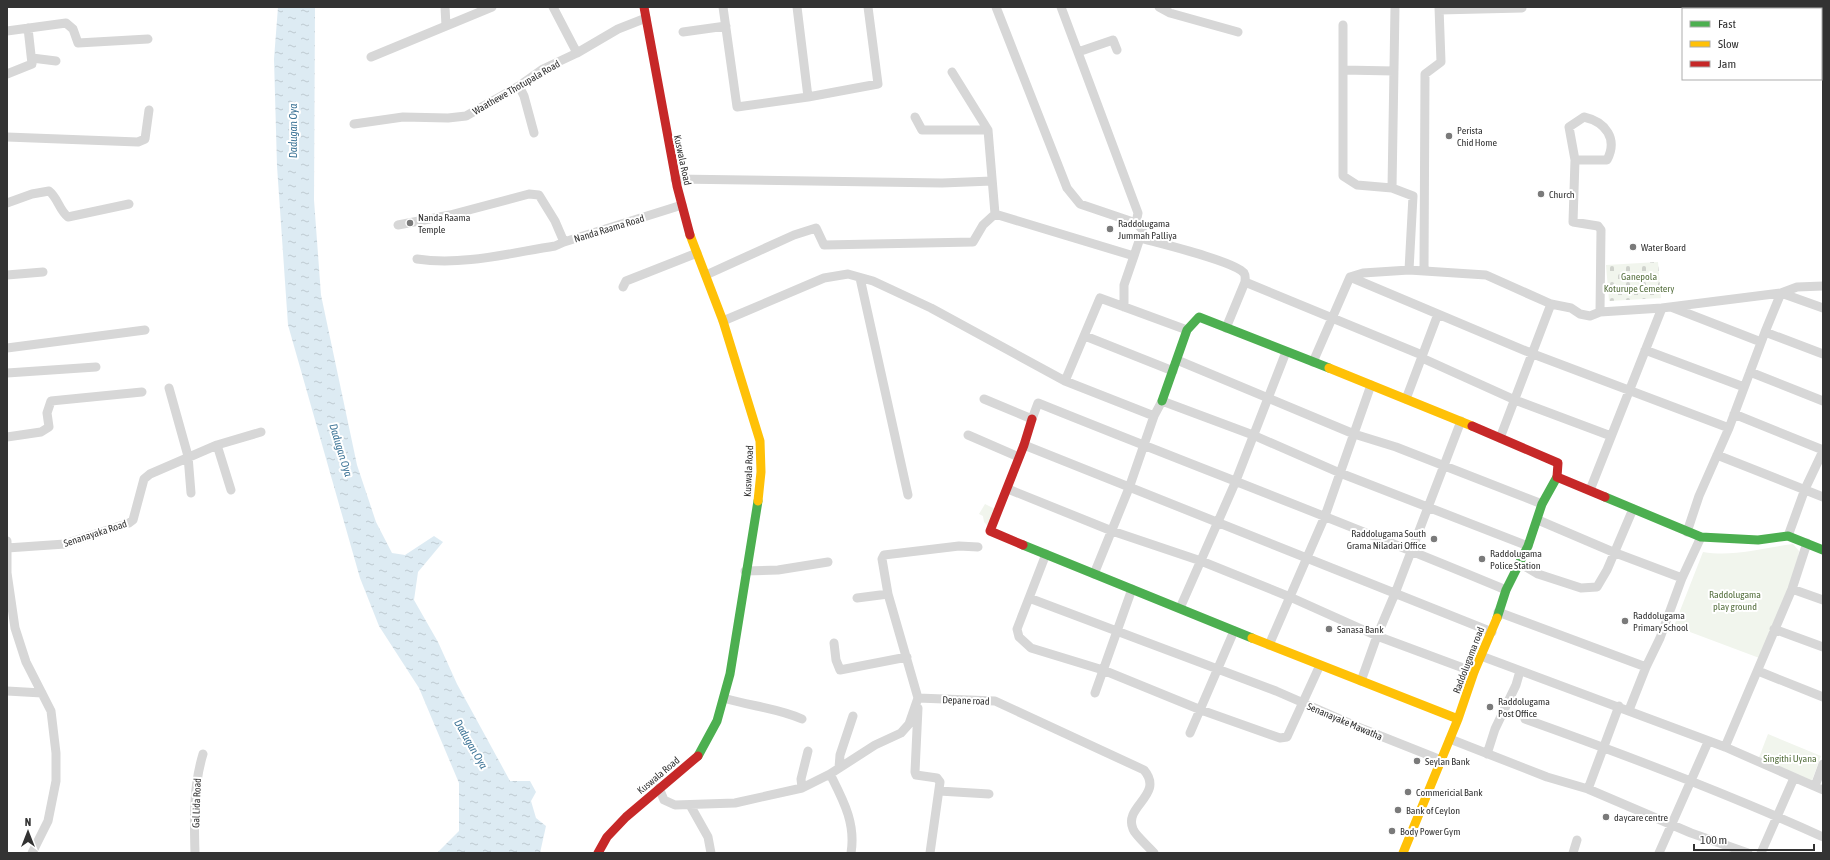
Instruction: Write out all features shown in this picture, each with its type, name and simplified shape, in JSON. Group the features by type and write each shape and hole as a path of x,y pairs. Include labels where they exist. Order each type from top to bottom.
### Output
{"street":[{"path":"445,7 446,26"},
{"path":"371,57 492,7"},
{"path":"553,7 577,53"},
{"name":"Kuswala Road","path":"598,853 612,832 659,788 697,757 717,721 730,674 761,472 760,441 724,322 697,252 675,179 644,7"},
{"path":"723,7 737,107 808,97 878,84 868,7"},
{"path":"797,7 808,97"},
{"path":"996,7 1067,188 1080,204 1136,222 1142,229 1144,239"},
{"path":"1061,7 1138,213 1136,222"},
{"path":"1159,7 1170,14 1238,32"},
{"path":"1392,188 1395,7"},
{"path":"1424,270 1425,74 1441,62 1439,9 1522,8"},
{"name":"Waathewe Thotupala Road","path":"354,124 403,117 448,118 466,116 519,86 543,69 577,53 618,28 646,18"},
{"path":"7,31 66,23 73,29 78,43 148,39"},
{"path":"682,32 726,26"},
{"path":"1342,26 1343,176 1357,185 1392,188 1412,196 1409,270"},
{"path":"7,74 32,64 28,28"},
{"path":"1078,52 1113,40 1117,50"},
{"path":"32,58 56,61"},
{"path":"1343,70 1394,71"},
{"path":"952,72 988,130 995,214"},
{"path":"519,86 524,96 534,133"},
{"path":"7,137 138,142 144,139 149,110"},
{"path":"915,117 922,130 988,130"},
{"path":"1575,160 1607,160 1610,155 1612,151 1611,136 1596,120 1584,117 1569,127 1575,160 1573,222 1598,226 1601,230 1600,312"},
{"path":"675,179 942,183 992,181"},
{"path":"7,203 32,194 49,191 55,196 63,214 68,218 129,204"},
{"name":"Nanda Raama Road","path":"398,225 450,215 529,194 539,195 555,221 564,242 682,205"},
{"path":"995,214 1134,256"},
{"path":"706,275 794,235 816,228 824,245 973,242 983,225 995,214"},
{"path":"1124,306 1124,285 1140,238 1228,264 1243,272 1246,276 1245,282 1226,328"},
{"path":"417,259 436,262 460,260 555,246 564,242"},
{"path":"623,287 626,281 697,252"},
{"path":"1313,362 1350,277 1363,273 1424,270 1486,275 1551,304 1571,308 1580,314 1590,316 1600,312 1666,307 1781,293 1797,287 1823,286"},
{"path":"7,275 43,272"},
{"path":"724,322 824,278 848,274 873,281 931,308 1065,381 1154,416"},
{"path":"1350,277 1533,354 1729,428"},
{"path":"860,278 908,495"},
{"path":"1245,282 1422,356 1515,400 1611,436"},
{"path":"1781,293 1823,308"},
{"path":"1686,532 1699,496 1729,428 1781,293"},
{"path":"1065,381 1100,298 1187,330"},
{"path":"1500,438 1551,304"},
{"path":"1666,307 1761,342"},
{"path":"1590,490 1645,350 1666,307"},
{"path":"1406,399 1438,314"},
{"path":"1094,574 1129,488 1154,416 1162,401 1174,371 1187,330 1199,317 1461,421 1558,463 1557,476 1686,532 1701,537 1758,540 1788,536 1823,550"},
{"path":"7,348 145,330"},
{"path":"1765,332 1823,354"},
{"path":"1084,336 1174,371"},
{"path":"1645,350 1744,387"},
{"path":"1180,608 1235,483 1286,352"},
{"path":"1177,360 1354,434 1396,447 1542,504"},
{"path":"7,373 96,367"},
{"path":"1750,372 1823,401"},
{"path":"1269,645 1325,516 1371,385"},
{"path":"169,388 188,456 191,492"},
{"path":"7,437 40,432 49,427 47,413 51,401 142,392"},
{"path":"984,399 1032,419"},
{"path":"1162,401 1253,435 1340,473 1528,546"},
{"path":"1458,719 1234,631 990,530 1008,489 1038,403 1235,483 1411,550 1506,590"},
{"path":"1734,414 1823,451 1805,489 1788,536"},
{"path":"1361,681 1377,636 1395,594 1461,421"},
{"name":"Senanayaka Road","path":"7,546 65,544 129,523 133,520 144,479 150,474 217,444 261,432"},
{"path":"968,435 1019,457"},
{"path":"217,444 231,490"},
{"path":"1024,445 1217,524 1492,632"},
{"path":"1717,455 1823,496"},
{"name":"Raddolugama road","path":"1403,853 1458,719 1474,672 1492,632 1506,590 1528,546 1538,520 1542,504 1557,476"},
{"path":"1008,489 1112,531 1201,561 1290,597 1377,636 1474,672"},
{"path":"1519,564 1538,574 1580,588 1597,587 1607,570 1613,552 1633,509"},
{"path":"1538,520 1613,552 1682,578"},
{"path":"1629,710 1646,667 1660,638 1682,578 1701,537"},
{"path":"1726,747 1792,589 1807,544"},
{"path":"7,546 8,573 15,628 26,662 51,711 56,753 56,781 48,821 32,853"},
{"path":"930,853 940,782 937,778 916,775 915,772 918,698 888,594 882,559 884,555 959,546 978,547"},
{"path":"1046,554 1017,629 1019,637 1031,648 1103,670 1201,710 1280,738 1287,738 1304,704 1320,665"},
{"path":"745,571 778,570 828,562"},
{"path":"1095,693 1132,589"},
{"path":"1792,589 1823,600"},
{"path":"857,598 888,594"},
{"name":"Senanayake Mawatha","path":"1029,598 1248,681 1441,760"},
{"path":"1498,612 1646,667"},
{"path":"1774,629 1823,647"},
{"path":"1190,733 1234,631"},
{"path":"834,643 836,660 840,670 907,657"},
{"path":"1481,656 1620,706 1708,742 1726,747 1819,788 1823,764"},
{"path":"1487,754 1495,729 1516,685 1520,671"},
{"path":"1758,671 1823,697"},
{"path":"7,691 42,693"},
{"path":"724,698 745,705 793,715 802,719"},
{"path":"659,788 664,800 675,805 735,803 802,788 830,774 875,745 901,733 909,724 918,698"},
{"name":"Depane road","path":"918,698 995,701 1144,770 1149,776 1150,789 1132,815 1133,829 1154,853"},
{"path":"1588,789 1620,706"},
{"path":"839,768 840,755 853,716"},
{"path":"1525,719 1603,747 1777,816 1823,837"},
{"path":"1450,739 1547,777 1588,789 1672,823 1691,833 1748,853"},
{"path":"1659,853 1708,742"},
{"path":"802,788 801,779 808,751"},
{"name":"Gal Lida Road","path":"195,853 194,802 197,774 203,754"},
{"path":"830,774 849,814 852,843 851,853"},
{"path":"1760,853 1794,778"},
{"path":"938,791 989,794"},
{"path":"690,804 708,837 711,853"},
{"path":"1573,853 1577,840"}],"green space":[{"name":"Ganepola Koturupe Cemetery","path":"1658,262 1661,298 1609,301 1606,265"},
{"path":"985,504 997,510 990,528 984,522 983,516 979,514"},
{"name":"Raddolugama play ground","path":"1793,544 1799,551 1796,569 1762,659 1674,626 1703,552 1737,553"},
{"name":"Singithi Uyana","path":"1768,734 1821,756 1811,783 1758,760"}],"water":[{"name":"Dadugan Oya","path":"278,7 315,7 314,200 321,295 357,465 376,522 392,553 405,555 434,536 443,542 418,572 414,600 438,642 457,684 510,781 530,781 536,792 531,801 536,818 546,826 540,853 437,853 459,831 459,783 419,688 379,626 360,578 288,325 277,166 274,59"}],"traffic: fast":[{"path":"1162,401 1187,330 1199,317 1329,368"},
{"path":"1497,618 1506,590 1528,546 1542,504 1557,477"},
{"path":"1605,497 1701,537 1758,540 1788,536 1823,550"},
{"path":"698,756 717,721 730,674 758,501"},
{"path":"1023,545 1252,638"}],"traffic: slow":[{"path":"690,235 723,321 760,441 761,472 758,501"},
{"path":"1329,368 1472,426"},
{"path":"1403,853 1458,719 1474,672 1497,618"},
{"path":"1252,638 1458,719"}],"traffic: jam":[{"path":"644,7 677,186 690,235"},
{"path":"1023,545 990,531 1024,445 1032,419"},
{"path":"1472,426 1558,463 1557,477 1605,497"},
{"path":"598,853 607,837 626,817 698,756"}],"place":[{"name":"Perista Chid Home","path":"1449,136"},
{"name":"Church","path":"1541,194"},
{"name":"Nanda Raama Temple","path":"410,223"},
{"name":"Raddolugama Jummah Palliya","path":"1110,229"},
{"name":"Water Board","path":"1633,247"},
{"name":"Raddolugama South Grama Niladari Office","path":"1434,539"},
{"name":"Raddolugama Police Station","path":"1482,559"},
{"name":"Raddolugama Primary School","path":"1625,621"},
{"name":"Sanasa Bank","path":"1329,629"},
{"name":"Raddolugama Post Office","path":"1490,707"},
{"name":"Seylan Bank","path":"1417,761"},
{"name":"Commericial Bank","path":"1408,792"},
{"name":"Bank of Ceylon","path":"1398,810"},
{"name":"daycare centre","path":"1606,817"},
{"name":"Body Power Gym","path":"1392,831"}]}
